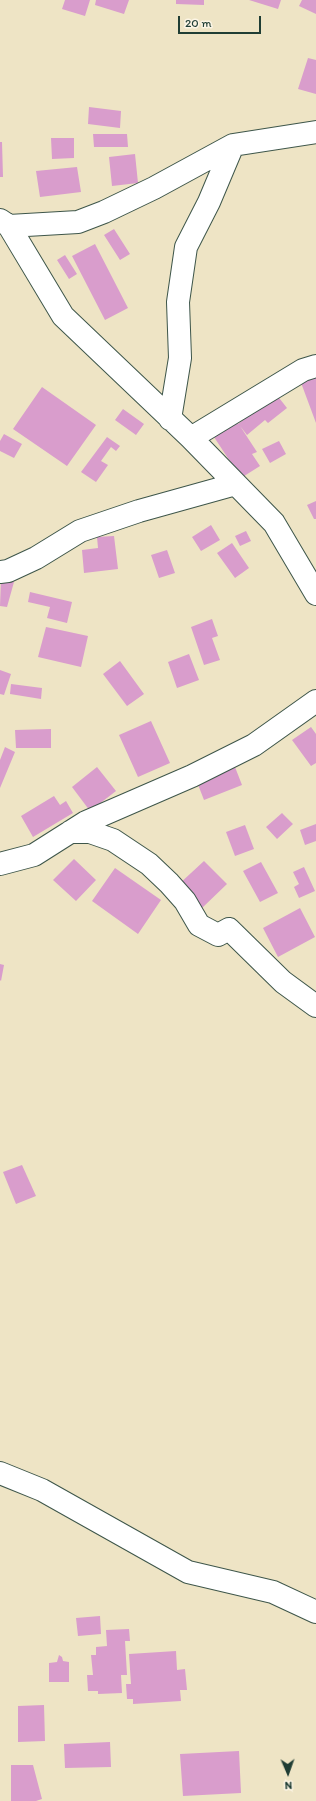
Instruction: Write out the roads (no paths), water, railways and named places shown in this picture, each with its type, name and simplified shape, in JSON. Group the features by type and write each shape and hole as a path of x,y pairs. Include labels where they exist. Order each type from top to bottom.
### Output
{"street":[{"path":"5,223 78,222 104,212 154,188 233,145 316,132"},
{"path":"170,419 180,358 178,302 186,247 209,202 233,145"},
{"path":"5,223 62,316 191,438 274,523 316,594"},
{"path":"191,438 303,370 316,366"},
{"path":"0,572 8,571 36,558 80,531 139,510 236,484"},
{"path":"0,864 34,855 86,822 192,776 254,744 316,701"},
{"path":"70,832 90,832 113,840 144,861 180,895 199,925 218,934 229,929 283,982 316,1006"},
{"path":"0,1474 42,1490 188,1572 273,1592 316,1612"}]}
